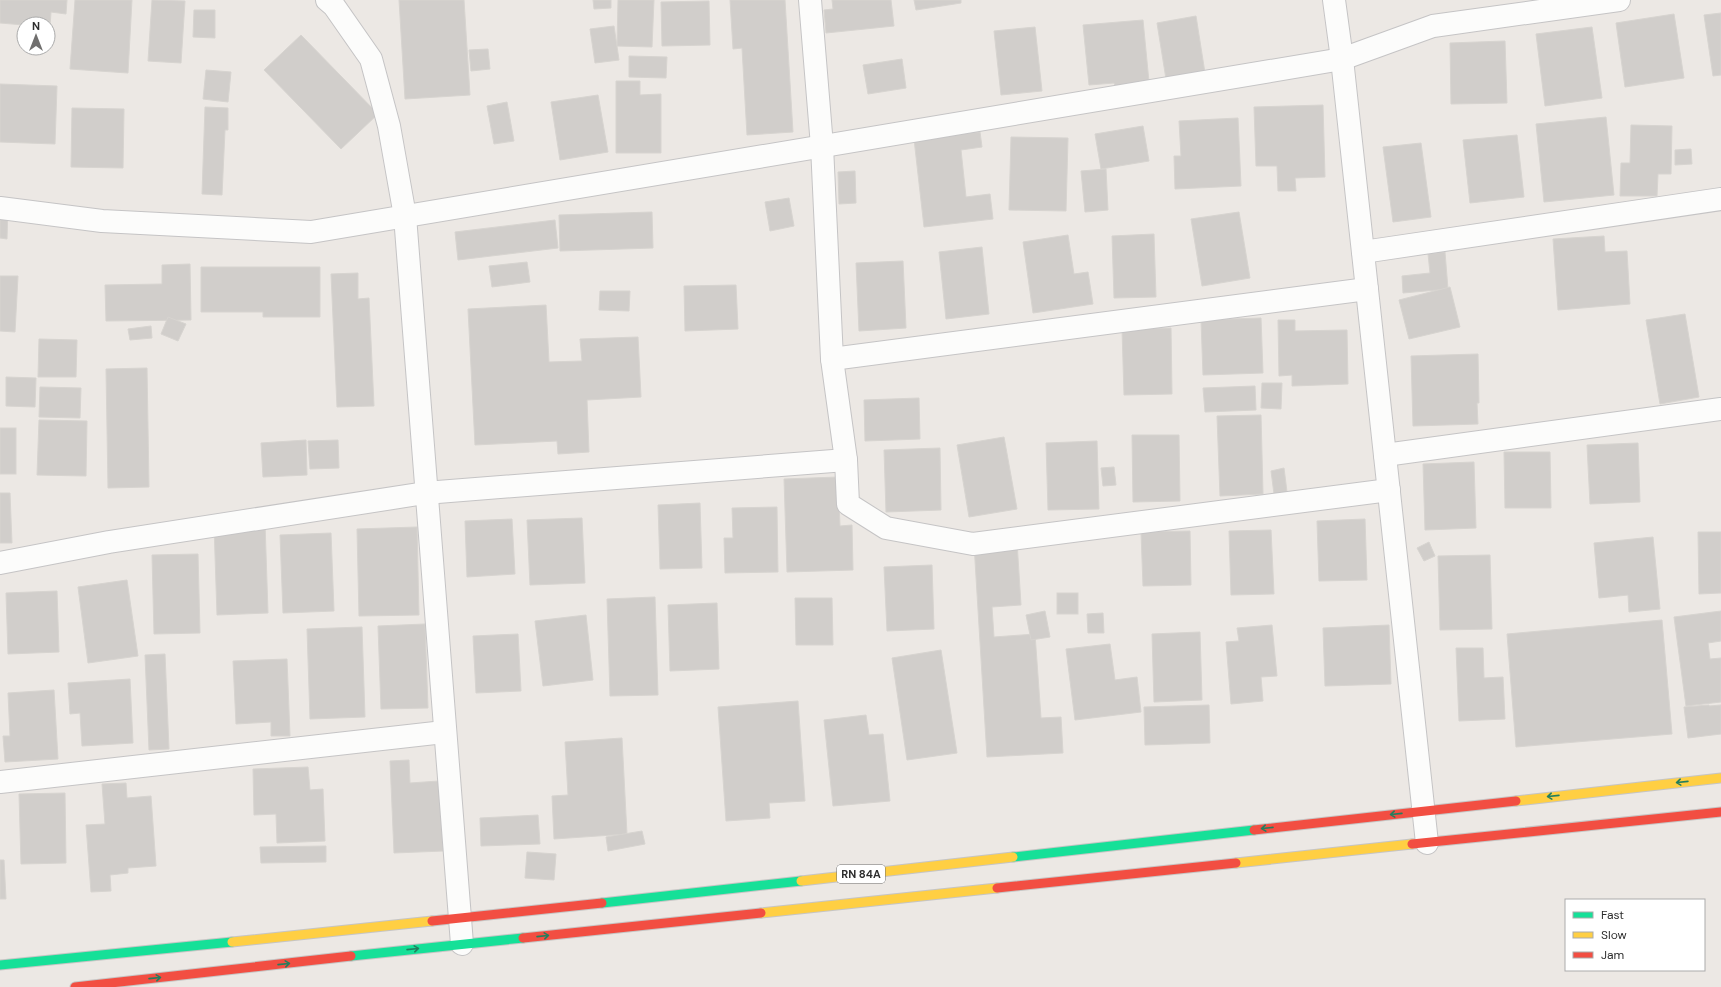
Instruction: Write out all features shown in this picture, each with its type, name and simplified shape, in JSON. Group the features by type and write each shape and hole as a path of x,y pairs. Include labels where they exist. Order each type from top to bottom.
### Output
{"main road":[{"name":"RN 84A","path":"0,965 553,908 1721,778"},
{"name":"RN 84A","path":"75,987 462,944 1721,812"}],"street":[{"path":"327,0 334,6 371,60 389,126 405,216 425,492 462,944"},
{"path":"810,0 822,146 832,359 846,460 848,504 886,528 973,544 1389,490"},
{"path":"1334,0 1342,59 1427,843"},
{"path":"0,208 102,221 311,232 1342,59 1433,26 1619,0"},
{"path":"1363,252 1721,200"},
{"path":"832,359 1367,289"},
{"path":"1385,456 1721,409"},
{"path":"0,563 109,542 425,492 846,460"},
{"path":"0,782 444,732"}],"building":[{"path":"0,0 67,0 66,14 51,12 51,16 16,16 16,24 0,23"},
{"path":"75,0 132,0 128,73 70,69"},
{"path":"152,0 185,1 181,63 148,61"},
{"path":"399,0 464,0 470,95 405,99"},
{"path":"593,0 611,0 611,8 594,9"},
{"path":"618,0 654,0 652,47 617,46"},
{"path":"730,0 785,0 793,132 747,135 742,48 733,49"},
{"path":"832,0 891,0 894,26 826,33 824,10 833,9"},
{"path":"914,0 961,0 961,3 916,10"},
{"path":"709,1 710,45 662,46 661,2"},
{"path":"194,10 215,10 215,38 193,37"},
{"path":"1721,13 1721,75 1713,76 1704,15"},
{"path":"1674,14 1684,78 1625,87 1616,23"},
{"path":"1196,16 1205,73 1166,79 1157,23"},
{"path":"1143,20 1149,82 1115,86 1114,83 1089,85 1083,25"},
{"path":"614,26 619,60 595,63 590,29"},
{"path":"1035,27 1042,91 1001,95 994,31"},
{"path":"1592,27 1602,98 1545,106 1536,34"},
{"path":"301,35 378,114 341,149 264,70"},
{"path":"1505,41 1507,103 1451,104 1450,43"},
{"path":"488,49 490,69 471,71 469,50"},
{"path":"629,56 667,57 666,78 629,77"},
{"path":"902,59 906,88 868,94 863,65"},
{"path":"206,70 231,72 228,102 203,99"},
{"path":"616,81 640,81 640,95 661,94 661,153 616,153"},
{"path":"0,84 57,86 55,144 0,142"},
{"path":"598,95 608,152 560,160 551,102"},
{"path":"507,102 514,141 494,144 487,106"},
{"path":"1323,105 1325,177 1295,178 1296,191 1278,191 1277,166 1256,166 1254,107"},
{"path":"205,107 228,108 228,130 225,130 222,195 202,194"},
{"path":"72,108 124,109 123,168 71,167"},
{"path":"1606,117 1614,195 1544,202 1536,124"},
{"path":"1238,118 1241,186 1175,189 1174,156 1181,156 1179,121"},
{"path":"1631,125 1672,126 1671,174 1658,174 1657,196 1620,196 1621,163 1630,163"},
{"path":"1143,126 1149,161 1101,169 1095,134"},
{"path":"980,132 982,147 961,150 966,197 990,194 993,219 924,227 914,139"},
{"path":"1517,135 1524,197 1470,203 1463,140"},
{"path":"1011,137 1068,138 1066,211 1009,210"},
{"path":"1421,143 1431,217 1393,222 1383,147"},
{"path":"1691,149 1692,164 1675,165 1675,150"},
{"path":"1106,169 1108,210 1085,212 1081,171"},
{"path":"855,171 856,203 839,204 838,172"},
{"path":"789,198 794,226 770,231 765,202"},
{"path":"0,205 8,205 7,239 0,238"},
{"path":"652,212 653,248 560,251 559,215"},
{"path":"1239,212 1250,278 1202,286 1191,219"},
{"path":"555,220 558,248 458,260 455,232"},
{"path":"1154,234 1156,297 1114,298 1112,236"},
{"path":"1068,235 1074,274 1088,272 1093,304 1033,313 1023,242"},
{"path":"1604,236 1605,252 1627,251 1630,304 1558,310 1553,239"},
{"path":"982,247 989,314 946,319 939,252"},
{"path":"1445,252 1448,289 1403,293 1402,276 1430,273 1428,254"},
{"path":"903,261 906,328 859,331 856,263"},
{"path":"527,262 530,282 492,287 489,266"},
{"path":"190,264 191,320 106,321 105,285 162,284 162,265"},
{"path":"201,267 320,267 320,317 263,317 263,312 201,312"},
{"path":"358,273 358,299 369,298 374,406 337,407 331,274"},
{"path":"0,276 18,276 15,332 0,331"},
{"path":"736,285 738,329 685,331 684,286"},
{"path":"1450,287 1460,327 1409,339 1399,300"},
{"path":"600,291 630,291 629,311 599,310"},
{"path":"546,305 549,362 582,361 580,339 638,337 641,397 587,400 589,452 558,454 557,441 475,445 468,309"},
{"path":"1685,314 1699,397 1660,404 1646,320"},
{"path":"168,317 186,324 178,341 161,334"},
{"path":"1261,318 1263,373 1203,375 1201,320"},
{"path":"1278,320 1295,320 1295,331 1347,330 1348,384 1292,386 1292,375 1279,376"},
{"path":"151,326 152,338 130,340 128,329"},
{"path":"1171,328 1172,394 1124,395 1122,329"},
{"path":"39,339 77,340 76,377 38,377"},
{"path":"1478,354 1478,424 1413,426 1411,356"},
{"path":"147,368 149,487 108,488 106,369"},
{"path":"6,377 36,378 35,407 6,406"},
{"path":"1262,383 1282,383 1281,409 1261,408"},
{"path":"1255,386 1256,410 1205,412 1203,388"},
{"path":"40,387 81,388 80,418 39,417"},
{"path":"919,398 920,439 865,441 864,400"},
{"path":"1261,415 1263,494 1220,496 1217,416"},
{"path":"39,420 87,421 86,476 37,475"},
{"path":"0,428 16,428 16,474 0,474"},
{"path":"1132,435 1179,435 1180,501 1133,502"},
{"path":"1004,437 1017,509 969,517 957,445"},
{"path":"306,440 307,475 263,477 261,443"},
{"path":"338,440 339,468 310,469 308,441"},
{"path":"1097,441 1099,509 1048,510 1046,443"},
{"path":"1638,443 1640,502 1590,504 1587,445"},
{"path":"940,448 941,510 886,512 884,450"},
{"path":"1504,452 1550,452 1551,508 1505,508"},
{"path":"1474,462 1476,528 1425,530 1423,464"},
{"path":"1114,467 1116,485 1103,486 1101,468"},
{"path":"1284,468 1287,492 1274,494 1271,471"},
{"path":"838,477 840,526 852,525 853,570 787,572 784,479"},
{"path":"0,493 10,493 12,543 0,543"},
{"path":"700,503 702,568 660,569 658,505"},
{"path":"777,507 778,572 725,573 724,538 733,538 732,508"},
{"path":"582,518 585,583 530,585 527,520"},
{"path":"512,519 515,574 467,577 465,521"},
{"path":"1365,519 1367,580 1319,581 1317,521"},
{"path":"265,523 268,613 217,615 214,525"},
{"path":"417,527 419,615 359,616 357,529"},
{"path":"1271,530 1274,594 1231,595 1229,531"},
{"path":"1190,531 1191,585 1143,586 1141,532"},
{"path":"1698,532 1721,532 1721,593 1699,594"},
{"path":"331,533 334,611 283,613 280,535"},
{"path":"1653,537 1660,609 1629,612 1628,595 1599,598 1594,543"},
{"path":"1017,542 1021,605 992,607 994,637 1035,634 1041,718 1061,717 1063,753 987,757 974,544"},
{"path":"1429,542 1435,556 1424,561 1417,548"},
{"path":"198,554 200,633 154,634 152,555"},
{"path":"1490,555 1492,629 1440,630 1438,556"},
{"path":"932,565 934,629 887,631 884,567"},
{"path":"127,580 138,656 88,663 78,587"},
{"path":"57,591 59,652 8,654 6,593"},
{"path":"1057,593 1078,593 1078,614 1057,614"},
{"path":"655,597 658,695 610,696 607,599"},
{"path":"795,598 832,598 833,645 796,645"},
{"path":"717,603 719,669 670,671 668,605"},
{"path":"1045,611 1050,637 1031,640 1026,615"},
{"path":"1721,611 1721,641 1708,643 1710,659 1721,658 1721,702 1686,706 1674,617"},
{"path":"1103,613 1104,633 1088,633 1087,614"},
{"path":"586,615 593,680 543,686 535,621"},
{"path":"1662,620 1672,734 1516,747 1507,634"},
{"path":"425,624 428,708 381,709 378,626"},
{"path":"1272,625 1277,676 1261,677 1263,701 1231,704 1226,642 1239,641 1237,628"},
{"path":"1389,625 1391,684 1325,686 1323,628"},
{"path":"362,627 365,717 310,719 307,629"},
{"path":"1200,632 1202,700 1154,702 1152,634"},
{"path":"518,634 521,691 476,693 473,636"},
{"path":"1110,644 1115,680 1137,677 1141,712 1075,720 1066,649"},
{"path":"1456,648 1483,648 1484,678 1503,677 1505,719 1459,721"},
{"path":"941,650 957,753 907,760 892,658"},
{"path":"165,654 169,749 149,750 145,655"},
{"path":"287,659 290,736 271,736 271,722 236,724 233,661"},
{"path":"130,679 133,743 82,746 80,713 70,714 68,683"},
{"path":"54,690 58,759 5,762 3,736 10,736 8,693"},
{"path":"798,701 805,801 769,803 770,818 726,821 718,707"},
{"path":"1209,705 1210,743 1145,745 1144,707"},
{"path":"1721,705 1721,734 1688,738 1684,707"},
{"path":"866,715 869,735 883,734 890,801 833,806 824,720"},
{"path":"622,738 627,834 554,839 552,796 568,795 565,742"},
{"path":"409,760 410,783 439,781 443,851 394,853 390,761"},
{"path":"308,767 310,790 323,789 325,841 277,843 276,814 254,815 253,769"},
{"path":"126,783 127,798 151,796 156,866 128,868 128,873 110,875 111,891 91,892 86,825 105,824 102,784"},
{"path":"65,793 66,863 21,864 19,794"},
{"path":"538,815 540,844 481,846 480,818"},
{"path":"642,831 645,844 608,851 606,837"},
{"path":"326,846 326,862 261,863 260,847"},
{"path":"527,852 556,854 554,880 525,878"},
{"path":"0,860 4,860 6,899 0,899"}],"traffic: fast":[{"path":"1013,857 1254,830"},
{"path":"602,903 801,881"},
{"path":"351,956 523,938"},
{"path":"0,965 232,942"}],"traffic: slow":[{"path":"1516,801 1721,778"},
{"path":"1236,863 1412,844"},
{"path":"801,881 1013,857"},
{"path":"761,913 997,888"},
{"path":"232,942 432,921"}],"traffic: jam":[{"path":"1254,830 1516,801"},
{"path":"1412,844 1721,812"},
{"path":"997,888 1236,863"},
{"path":"432,921 602,903"},
{"path":"523,938 761,913"},
{"path":"75,987 351,956"}]}
